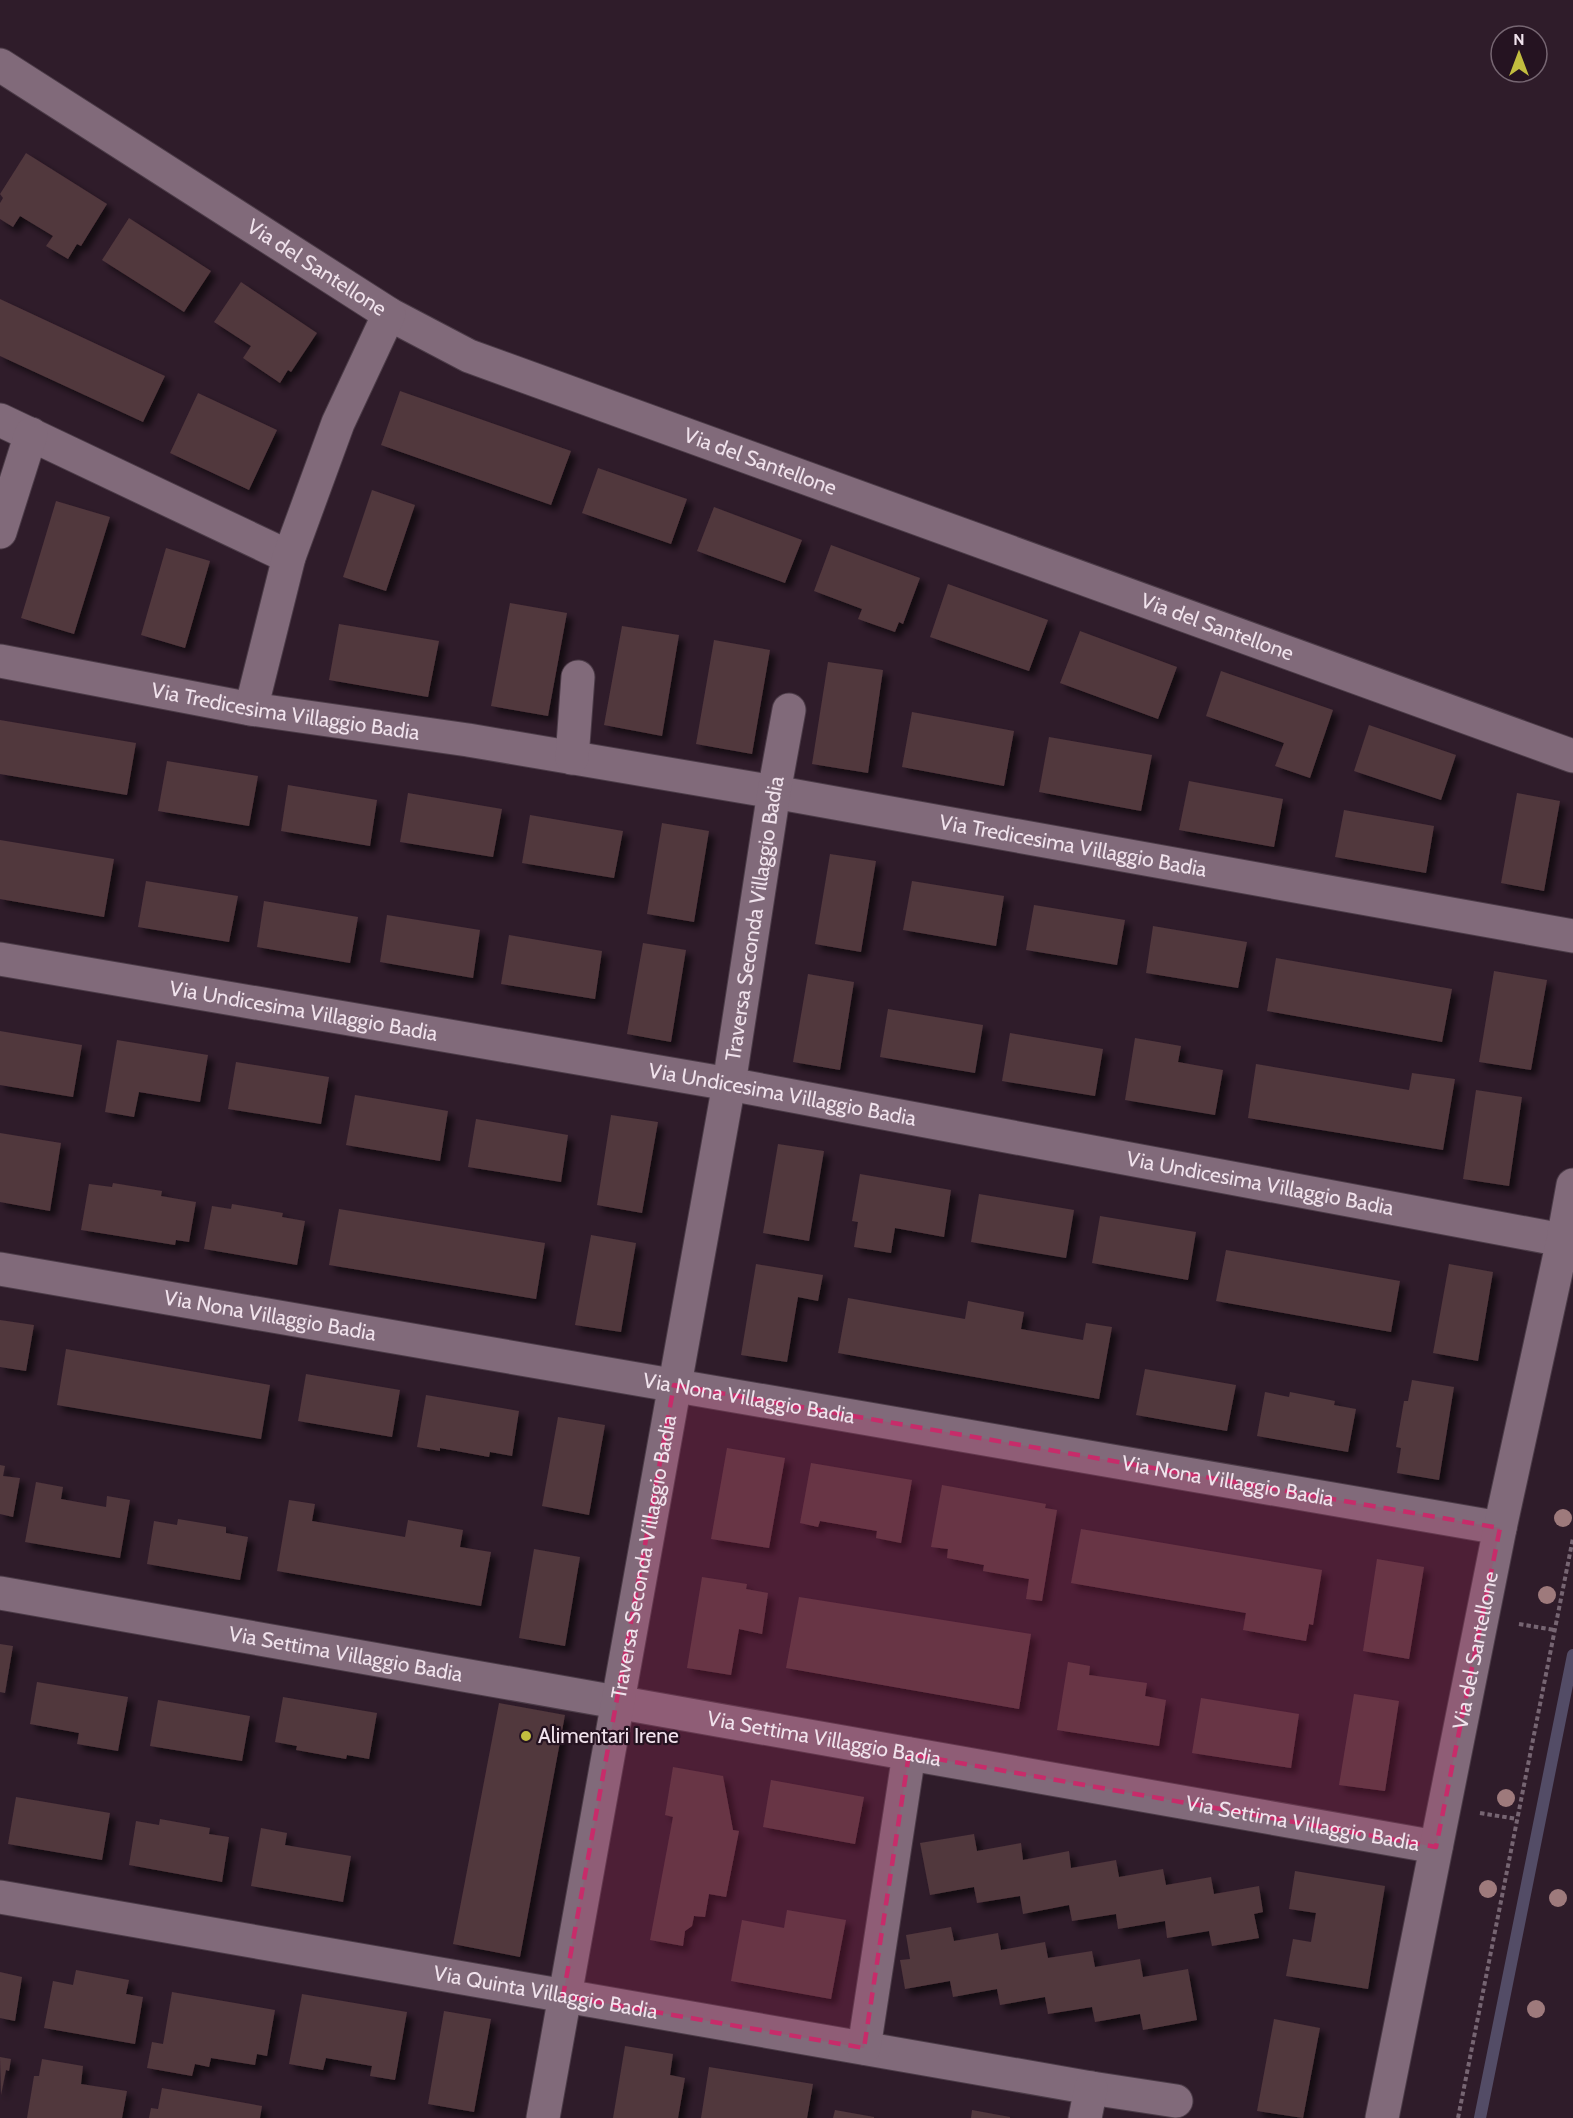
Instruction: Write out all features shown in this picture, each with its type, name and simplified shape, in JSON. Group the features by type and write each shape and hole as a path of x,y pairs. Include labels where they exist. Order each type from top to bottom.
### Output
{"street":[{"name":"Via del Santellone","path":"0,65 389,314 480,361 1573,756"},
{"path":"251,709 289,557 338,423 389,314"},
{"path":"0,420 289,557"},
{"path":"0,532 31,434"},
{"name":"Via Tredicesima Villaggio Badia","path":"0,661 251,709 468,740 774,792 1573,936"},
{"path":"572,758 578,677"},
{"name":"Traversa Seconda Villaggio Badia","path":"543,2118 729,1084 774,792 789,710"},
{"name":"Via Undicesima Villaggio Badia","path":"0,960 729,1084 1568,1241"},
{"name":"Via del Santellone","path":"1382,2118 1500,1528 1568,1241 1573,1185"},
{"name":"Via Nona Villaggio Badia","path":"0,1269 1500,1528"},
{"name":"Via Settima Villaggio Badia","path":"0,1593 1436,1847"},
{"path":"864,2048 909,1754"},
{"name":"Via Quinta Villaggio Badia","path":"0,1897 864,2048 1088,2103 1176,2101"}],"path":[{"path":"1458,2118 1573,1538"}],"highlighted area":[{"path":"674,1385 1500,1528 1436,1847 909,1754 864,2048 563,1996"}],"building":[{"path":"26,153 107,204 81,246 77,244 68,259 46,246 53,236 20,216 13,227 0,219 0,203 3,198 0,194"},
{"path":"129,218 211,271 184,312 102,260"},
{"path":"241,282 317,333 291,372 288,370 280,383 243,358 251,346 214,322"},
{"path":"0,299 165,376 143,422 0,356"},
{"path":"400,391 571,451 551,505 381,445"},
{"path":"198,393 277,430 249,490 170,453"},
{"path":"598,468 687,499 671,544 582,513"},
{"path":"372,490 415,505 386,591 343,577"},
{"path":"56,501 110,517 74,634 21,618"},
{"path":"714,507 802,540 785,583 697,551"},
{"path":"831,545 920,578 903,624 899,622 895,632 858,619 862,609 814,591"},
{"path":"166,548 210,561 185,648 141,635"},
{"path":"948,584 1048,620 1029,671 930,637"},
{"path":"510,603 567,613 548,716 491,706"},
{"path":"339,624 439,641 428,697 329,680"},
{"path":"622,626 679,635 662,736 604,725"},
{"path":"1080,631 1177,667 1158,719 1060,683"},
{"path":"714,640 770,650 752,754 696,744"},
{"path":"828,662 883,670 868,773 812,764"},
{"path":"1221,671 1333,710 1310,778 1275,766 1284,743 1206,716"},
{"path":"912,712 1014,731 1004,786 902,767"},
{"path":"0,720 136,743 127,795 0,774"},
{"path":"1369,725 1456,755 1441,800 1354,771"},
{"path":"1049,737 1152,755 1141,811 1039,792"},
{"path":"167,761 258,776 249,826 158,811"},
{"path":"1189,781 1283,799 1274,847 1179,830"},
{"path":"288,785 377,800 370,846 281,831"},
{"path":"408,793 502,809 493,857 400,842"},
{"path":"1517,793 1560,801 1544,891 1501,883"},
{"path":"1344,810 1434,826 1426,873 1335,857"},
{"path":"530,815 623,831 614,878 522,863"},
{"path":"662,823 709,831 694,922 647,914"},
{"path":"0,840 114,859 104,917 0,899"},
{"path":"830,854 876,861 861,952 815,944"},
{"path":"146,881 238,896 229,942 138,927"},
{"path":"912,881 1004,896 996,946 903,930"},
{"path":"264,901 358,917 350,963 257,947"},
{"path":"1034,905 1125,920 1117,965 1026,950"},
{"path":"387,915 480,930 473,978 380,962"},
{"path":"1153,926 1247,942 1238,988 1146,973"},
{"path":"509,935 602,951 595,999 501,984"},
{"path":"643,943 686,950 671,1042 627,1034"},
{"path":"1276,958 1452,989 1442,1042 1267,1011"},
{"path":"1494,971 1547,980 1531,1070 1479,1062"},
{"path":"808,974 854,982 840,1070 793,1062"},
{"path":"888,1009 983,1025 975,1073 880,1057"},
{"path":"0,1031 82,1045 73,1097 0,1085"},
{"path":"1010,1033 1103,1049 1095,1096 1002,1081"},
{"path":"1135,1038 1181,1046 1178,1062 1223,1070 1215,1115 1125,1100"},
{"path":"117,1040 208,1055 200,1102 139,1092 134,1117 105,1112"},
{"path":"236,1062 329,1077 321,1124 228,1109"},
{"path":"1256,1064 1409,1090 1412,1073 1455,1079 1443,1150 1248,1118"},
{"path":"1476,1090 1522,1097 1509,1186 1463,1179"},
{"path":"355,1095 448,1111 440,1161 346,1145"},
{"path":"611,1115 658,1122 642,1213 597,1205"},
{"path":"476,1119 568,1135 561,1182 468,1167"},
{"path":"0,1133 61,1143 50,1211 0,1202"},
{"path":"778,1144 824,1151 809,1241 763,1233"},
{"path":"860,1174 951,1190 944,1237 895,1228 891,1253 854,1247 858,1222 852,1221"},
{"path":"113,1183 162,1191 161,1196 196,1202 189,1242 176,1240 175,1245 81,1230 89,1184 112,1187"},
{"path":"979,1194 1074,1210 1066,1258 971,1242"},
{"path":"232,1204 283,1213 282,1217 305,1221 297,1265 204,1249 212,1206 231,1209"},
{"path":"339,1209 545,1243 536,1299 329,1265"},
{"path":"1100,1216 1196,1232 1188,1280 1092,1263"},
{"path":"591,1235 636,1243 621,1332 575,1325"},
{"path":"1226,1250 1400,1281 1391,1332 1216,1301"},
{"path":"756,1264 823,1275 818,1301 798,1297 787,1362 741,1355"},
{"path":"1449,1264 1493,1272 1478,1361 1433,1353"},
{"path":"848,1298 965,1319 968,1301 1024,1312 1021,1329 1083,1340 1086,1323 1112,1327 1099,1399 838,1353"},
{"path":"0,1320 34,1325 26,1371 0,1367"},
{"path":"66,1349 270,1385 261,1439 57,1405"},
{"path":"1145,1369 1236,1385 1227,1431 1136,1415"},
{"path":"306,1374 400,1390 392,1437 298,1421"},
{"path":"1412,1380 1454,1387 1439,1480 1397,1473 1401,1448 1396,1447 1404,1401 1408,1401"},
{"path":"1265,1392 1289,1397 1290,1392 1335,1401 1334,1405 1356,1409 1348,1452 1257,1436"},
{"path":"426,1395 519,1411 512,1456 490,1452 489,1457 440,1448 440,1451 417,1447"},
{"path":"558,1417 605,1425 589,1515 542,1506"},
{"path":"727,1448 785,1458 769,1548 711,1539"},
{"path":"811,1463 912,1480 901,1543 876,1538 877,1531 820,1521 818,1527 800,1523"},
{"path":"0,1465 5,1466 3,1476 20,1478 13,1517 0,1514"},
{"path":"36,1482 63,1487 61,1499 106,1507 107,1496 130,1500 120,1558 25,1542"},
{"path":"942,1485 1046,1504 1045,1508 1057,1510 1042,1601 1026,1599 1029,1579 983,1571 984,1565 947,1558 948,1549 931,1547"},
{"path":"289,1500 315,1504 312,1521 405,1537 408,1520 463,1530 460,1547 491,1552 481,1606 277,1571"},
{"path":"178,1519 226,1527 226,1533 248,1537 240,1580 147,1564 154,1521 177,1525"},
{"path":"1081,1529 1322,1570 1313,1625 1309,1624 1306,1641 1243,1630 1246,1613 1071,1583"},
{"path":"534,1549 580,1557 565,1646 519,1638"},
{"path":"1377,1559 1424,1567 1409,1659 1363,1651"},
{"path":"702,1577 747,1584 746,1589 768,1593 762,1634 739,1629 731,1675 687,1668"},
{"path":"799,1597 1031,1634 1019,1709 786,1668"},
{"path":"0,1644 13,1646 5,1693 0,1692"},
{"path":"1068,1662 1090,1666 1089,1675 1147,1683 1145,1696 1166,1700 1159,1746 1057,1730"},
{"path":"37,1682 128,1697 118,1751 77,1744 79,1733 30,1724"},
{"path":"1354,1694 1399,1701 1385,1791 1339,1785"},
{"path":"283,1697 377,1713 369,1759 347,1755 346,1759 296,1750 297,1746 275,1742"},
{"path":"1201,1698 1299,1714 1291,1768 1192,1753"},
{"path":"158,1700 250,1716 242,1761 150,1746"},
{"path":"499,1703 565,1715 520,1957 453,1944"},
{"path":"673,1767 723,1776 733,1830 739,1831 726,1897 709,1894 705,1917 694,1916 692,1926 685,1931 683,1946 650,1940 673,1817 665,1815"},
{"path":"771,1780 864,1797 855,1844 763,1827"},
{"path":"16,1797 110,1813 102,1860 8,1844"},
{"path":"160,1819 210,1828 209,1834 229,1837 222,1882 129,1865 136,1821 159,1825"},
{"path":"261,1828 287,1833 285,1845 351,1856 343,1902 251,1886"},
{"path":"974,1834 977,1851 1021,1843 1023,1860 1069,1851 1071,1868 1116,1860 1119,1877 1163,1869 1166,1885 1211,1877 1214,1894 1259,1886 1263,1912 1254,1914 1259,1938 1212,1946 1209,1931 1167,1938 1165,1921 1118,1929 1116,1914 1072,1921 1069,1905 1023,1914 1020,1896 977,1903 974,1887 930,1895 920,1843"},
{"path":"1295,1871 1385,1886 1368,1989 1286,1976 1293,1939 1311,1942 1316,1913 1289,1909"},
{"path":"787,1910 846,1920 831,1999 731,1981 742,1920 784,1928"},
{"path":"951,1927 954,1941 998,1933 1001,1950 1045,1942 1048,1958 1092,1951 1095,1967 1140,1959 1143,1977 1188,1969 1197,2020 1143,2030 1140,2014 1095,2022 1092,2007 1048,2014 1045,1997 1000,2005 997,1989 953,1997 950,1981 905,1989 900,1960 910,1959 906,1935"},
{"path":"76,1970 129,1980 126,1994 143,1997 135,2044 44,2028 53,1981 73,1985"},
{"path":"0,1972 22,1977 15,2021 0,2018"},
{"path":"172,1992 275,2010 267,2056 257,2054 255,2065 211,2058 209,2067 195,2064 192,2076 147,2068 152,2042 163,2044"},
{"path":"302,1994 407,2012 395,2080 370,2076 372,2066 326,2058 323,2070 289,2064"},
{"path":"444,2011 491,2019 474,2112 428,2104"},
{"path":"1274,2019 1320,2028 1303,2118 1257,2111"},
{"path":"625,2046 673,2054 670,2075 685,2078 678,2118 613,2118"},
{"path":"0,2057 11,2059 9,2071 6,2070 1,2095"},
{"path":"42,2059 83,2066 81,2084 127,2091 122,2118 27,2118 34,2076 39,2076"},
{"path":"709,2067 813,2084 807,2118 701,2118"},
{"path":"162,2088 262,2106 260,2118 149,2118 151,2108 158,2109"},
{"path":"835,2110 874,2117 874,2118 833,2118"},
{"path":"972,2110 1010,2117 1010,2118 971,2118"}],"waterway":[{"path":"1480,2118 1573,1655"}],"place":[{"name":"Alimentari Irene","path":"526,1736"}]}
